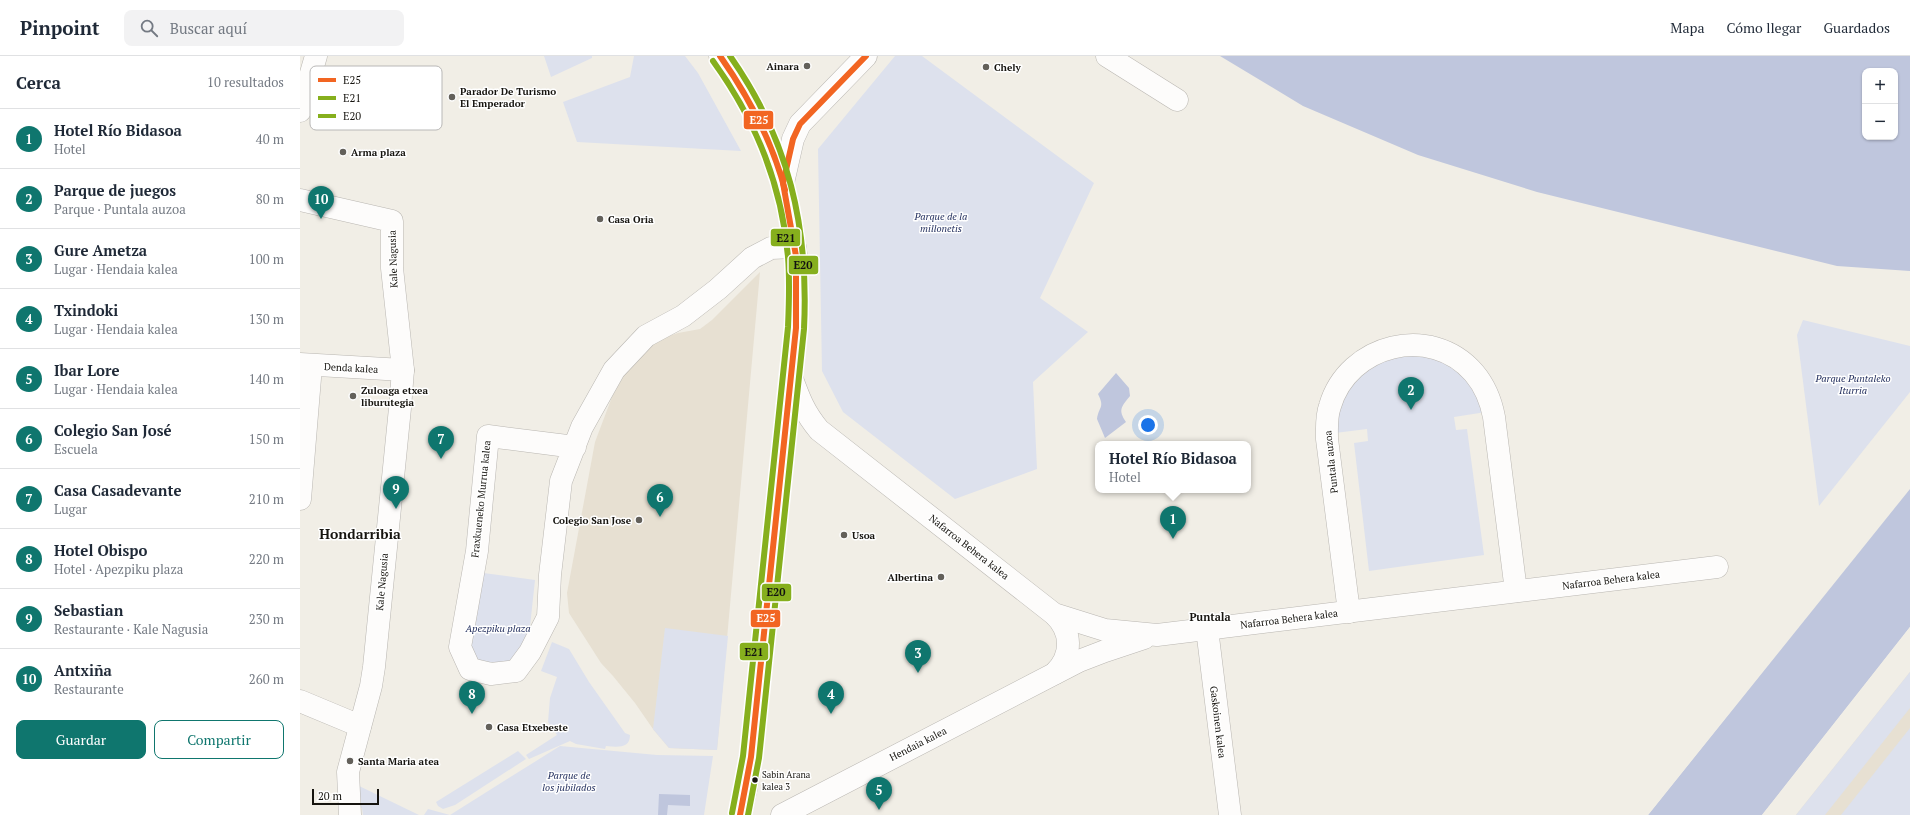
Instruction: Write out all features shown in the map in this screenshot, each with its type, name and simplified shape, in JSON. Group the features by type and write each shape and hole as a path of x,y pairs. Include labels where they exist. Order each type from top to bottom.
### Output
{"street":[{"path":"313,66 316,56"},
{"path":"720,56 743,90 759,121 773,153 783,183 791,221 797,292 796,328 751,757 740,815"},
{"path":"783,183 793,139 800,124 866,56"},
{"path":"1106,56 1178,100"},
{"path":"300,111 310,77"},
{"name":"Kale Nagusia","path":"300,200 392,221 392,268 403,370 374,667 371,686 348,772 350,815"},
{"path":"575,447 582,427 614,370 646,336 683,316 718,289 752,258 771,248 794,247"},
{"name":"Puntala auzoa","path":"1349,612 1327,439 1329,407 1335,391 1344,377 1355,365 1384,349 1400,345 1416,344 1428,346 1448,353 1462,362 1474,373 1484,386 1491,401 1494,417 1516,591"},
{"path":"300,498 306,365"},
{"name":"Denda kalea","path":"306,365 403,370"},
{"name":"Nafarroa Behera kalea","path":"791,376 800,403 808,417 819,430 1054,614 1104,630 1157,635 1717,567"},
{"name":"Fraxkueneko Murrua kalea","path":"488,436 575,447 561,481 550,575 548,617 530,652 516,671 491,674 470,669 460,647 477,551 488,436"},
{"name":"Hendaia kalea","path":"1054,614 1065,627 1069,643 1065,660 1055,673"},
{"name":"Gaskoinen kalea","path":"1207,629 1230,815"},
{"name":"Hendaia kalea","path":"782,815 1055,673 1104,651 1157,635"},
{"path":"300,701 360,726"}],"shaded area":[{"path":"760,272 717,750 669,748 653,729 635,703 601,663 569,613 567,593 595,442 612,397 630,364 637,355 663,338 678,333 700,329 712,320"},
{"path":"1910,672 1910,815 1796,815"}],"green space":[{"path":"544,56 592,56 592,58 551,77"},
{"path":"634,56 685,56 698,73 741,151 577,142 563,102 630,77"},
{"name":"Parque de la millonetis","path":"895,56 922,56 1094,183 1040,298 1088,332 1033,382 1037,469 955,499 843,412 822,371 818,149"},
{"name":"Parque Puntaleko Iturria","path":"1803,320 1910,346 1910,392 1819,506 1797,335"},
{"path":"1430,354 1468,377 1486,412 1454,417 1456,430 1467,429 1484,555 1369,571 1354,443 1368,441 1367,429 1335,433 1334,423 1350,382 1386,356"},
{"name":"Apezpiku plaza","path":"476,572 535,580 528,645 505,664 472,661 465,643"},
{"path":"665,628 728,636 717,750 669,748 653,729"},
{"path":"552,642 569,649 589,682 625,733 630,735 628,743 618,747 606,746 605,749 576,744 570,741 529,759 526,755 557,735 548,722 550,698 557,677 541,671"},
{"path":"1910,672 1910,708 1825,815 1796,815"},
{"path":"1910,728 1910,815 1841,815"},
{"name":"Parque de los jubilados","path":"560,746 657,755 713,756 704,815 450,815"},
{"path":"518,751 526,759 455,805 443,809 438,806 436,802"},
{"path":"355,784 419,815 363,815 362,808 357,807"},
{"path":"428,809 450,815 424,815"}],"water":[{"path":"1220,56 1910,56 1910,271 1837,266 1537,192 1418,155 1303,106"},
{"path":"1116,373 1129,388 1130,396 1121,411 1126,422 1105,438 1097,419 1101,407 1098,394"},
{"path":"1910,489 1910,627 1762,815 1648,815"},
{"path":"659,794 690,795 690,806 668,805 667,815 658,815"}],"pier":[{"path":"1910,487 1648,815 1646,815 1908,488"},
{"path":"1910,627 1910,631 1764,815 1762,815"}],"transit line":[{"name":"E25","path":"720,56 750,103 773,154 785,190"},
{"name":"E20","path":"730,56 750,88 767,120 781,152 791,186 798,220 803,255 805,291 804,329 759,758 748,815"},
{"name":"E25","path":"740,815 751,757 796,328 796,256 783,183 793,139 800,124 866,56"},
{"name":"E21","path":"713,61 742,106 754,130 773,179 785,231 789,275 788,327 743,756 732,813"}],"place":[{"name":"Ainara","path":"807,66"},
{"name":"Chely","path":"986,67"},
{"name":"Parador De Turismo El Emperador","path":"452,97"},
{"name":"Arma plaza","path":"343,152"},
{"name":"Antxiña","path":"321,219"},
{"name":"Casa Oria","path":"600,219"},
{"name":"Zuloaga etxea liburutegia","path":"353,396"},
{"name":"Parque de juegos","path":"1411,410"},
{"name":"Casa Casadevante","path":"441,459"},
{"name":"Sebastian","path":"396,509"},
{"name":"Colegio San José","path":"660,517"},
{"name":"Colegio San Jose","path":"639,520"},
{"name":"Usoa","path":"844,535"},
{"name":"Hotel Río Bidasoa","path":"1173,539"},
{"name":"Albertina","path":"941,577"},
{"name":"Gure Ametza","path":"918,673"},
{"name":"Hotel Obispo","path":"472,714"},
{"name":"Txindoki","path":"831,714"},
{"name":"Casa Etxebeste","path":"489,727"},
{"name":"Santa Maria atea","path":"350,761"},
{"name":"Sabin Arana kalea 3","path":"755,780"},
{"name":"Ibar Lore","path":"879,810"}],"district":[{"name":"Hondarribia","path":"360,533"},
{"name":"Puntala","path":"1210,617"}]}
